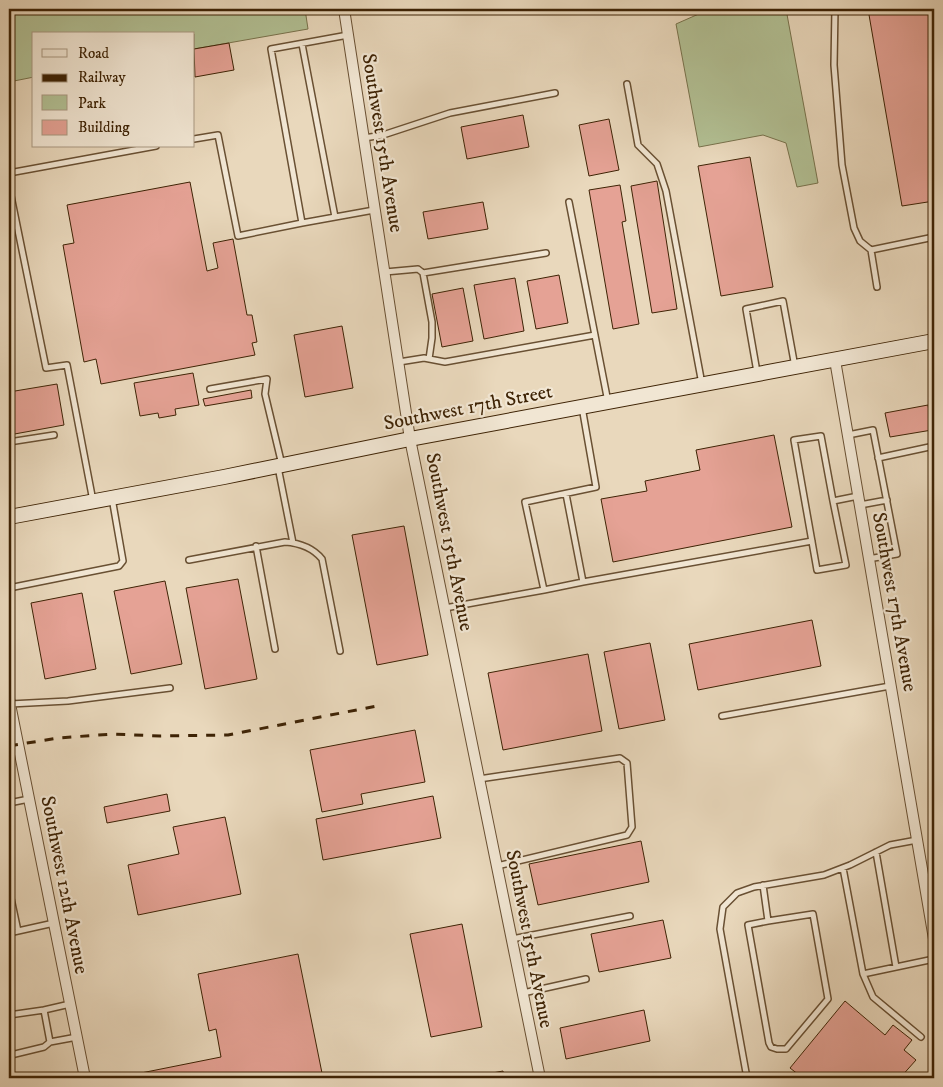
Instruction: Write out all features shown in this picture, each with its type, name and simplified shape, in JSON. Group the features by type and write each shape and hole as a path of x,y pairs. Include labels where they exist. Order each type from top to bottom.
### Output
{"main road":[{"name":"Southwest 17th Street","path":"9,517 280,466 410,439 934,341"}],"street":[{"name":"Southwest 15th Avenue","path":"344,9 410,439 540,1078"},
{"name":"Southwest 17th Avenue","path":"834,360 934,938"},
{"name":"Southwest 12th Avenue","path":"9,702 85,1078"}],"lane":[{"path":"835,9 834,65 842,164 854,228 860,240 871,250 877,287"},
{"path":"302,223 271,49 348,35"},
{"path":"302,44 335,217"},
{"path":"627,84 638,145 656,164 666,191 702,384"},
{"path":"364,138 383,135 450,113 555,93"},
{"path":"195,139 218,135 238,236 375,210"},
{"path":"9,172 145,148"},
{"path":"9,186 46,368 67,365 93,501"},
{"path":"569,202 608,402"},
{"path":"871,250 934,237"},
{"path":"423,273 546,253"},
{"path":"384,272 418,269 423,273 432,322 429,359"},
{"path":"758,374 746,309 783,301 795,367"},
{"path":"399,362 424,358 445,362 460,360 595,335"},
{"path":"210,389 267,379 265,394 293,543"},
{"path":"544,590 526,502 596,488 582,407"},
{"path":"847,435 873,430 897,554 868,559"},
{"path":"9,442 54,435"},
{"path":"821,436 833,501 846,565 817,570 794,440 821,436"},
{"path":"878,458 934,446"},
{"path":"566,494 583,582"},
{"path":"9,588 119,566 123,561 112,498"},
{"path":"833,501 887,500"},
{"path":"445,608 812,541"},
{"path":"189,560 284,542 293,543 315,551 322,559 340,651"},
{"path":"256,546 275,649"},
{"path":"722,716 890,686"},
{"path":"9,702 68,701 170,688"},
{"path":"479,779 620,758 627,763 632,827 627,835 497,866"},
{"path":"9,803 29,800"},
{"path":"747,1078 720,929 723,907 737,893 763,886 824,875 890,845 917,840"},
{"path":"876,852 896,967"},
{"path":"843,868 863,974 873,997 921,1037"},
{"path":"763,886 768,921"},
{"path":"9,889 18,931"},
{"path":"813,914 828,999 786,1049 771,1047 769,1043 748,925 768,921 813,914"},
{"path":"512,940 630,916"},
{"path":"9,933 54,924"},
{"path":"863,974 934,959"},
{"path":"522,993 586,979"},
{"path":"9,1015 70,1004"},
{"path":"44,1010 50,1042"},
{"path":"10,1078 9,1064 11,1055 44,1048 50,1042 77,1037"}],"green space":[{"path":"9,9 305,9 308,29 195,49 195,32 32,32 32,77 9,82"},
{"path":"710,9 786,9 818,183 797,187 786,143 763,135 699,147 676,24"}],"building":[{"path":"868,9 934,9 934,201 902,206"},
{"path":"229,43 234,70 195,77 195,49"},
{"path":"523,115 529,147 467,159 461,127"},
{"path":"609,119 619,170 589,176 579,125"},
{"path":"750,157 773,287 721,296 698,166"},
{"path":"657,181 677,309 652,313 631,186"},
{"path":"190,182 207,271 218,268 213,243 233,239 247,315 252,315 257,342 252,343 255,355 101,384 96,359 84,362 63,245 74,243 67,205"},
{"path":"620,185 626,221 622,222 639,324 613,329 589,190"},
{"path":"483,202 488,229 428,239 423,212"},
{"path":"559,275 568,323 536,329 527,281"},
{"path":"515,278 524,331 484,339 474,285"},
{"path":"463,288 473,341 442,347 432,294"},
{"path":"342,326 353,388 305,397 294,335"},
{"path":"193,373 199,405 175,409 176,415 159,418 158,413 140,416 134,383"},
{"path":"57,384 64,425 9,435 9,392"},
{"path":"251,390 252,398 205,406 203,399"},
{"path":"928,405 932,430 890,437 885,413"},
{"path":"774,435 792,527 613,562 601,499 647,491 645,481 700,470 696,450"},
{"path":"404,526 428,655 377,665 352,535"},
{"path":"238,579 257,679 205,689 186,588"},
{"path":"165,581 182,664 131,674 114,591"},
{"path":"82,593 96,669 45,679 31,603"},
{"path":"812,620 821,666 698,690 689,644"},
{"path":"650,643 665,720 619,729 604,652"},
{"path":"588,654 602,731 503,750 488,673"},
{"path":"415,730 425,782 361,794 363,804 322,812 310,750"},
{"path":"167,794 170,811 107,823 104,807"},
{"path":"433,796 441,838 323,860 316,819"},
{"path":"225,817 241,894 138,915 128,865 179,854 173,827"},
{"path":"641,841 649,882 538,905 529,864"},
{"path":"663,920 671,958 599,972 591,934"},
{"path":"462,924 482,1027 431,1037 410,934"},
{"path":"298,954 323,1078 121,1078 221,1057 216,1029 209,1031 198,974"},
{"path":"845,1001 885,1035 893,1025 912,1040 904,1050 916,1060 900,1078 803,1078 790,1068"},
{"path":"644,1010 650,1041 566,1059 560,1028"},
{"path":"503,1071 504,1077 511,1076 511,1078 466,1078"}],"railway":[{"path":"9,746 58,738 113,734 160,736 228,735 382,705"}]}
